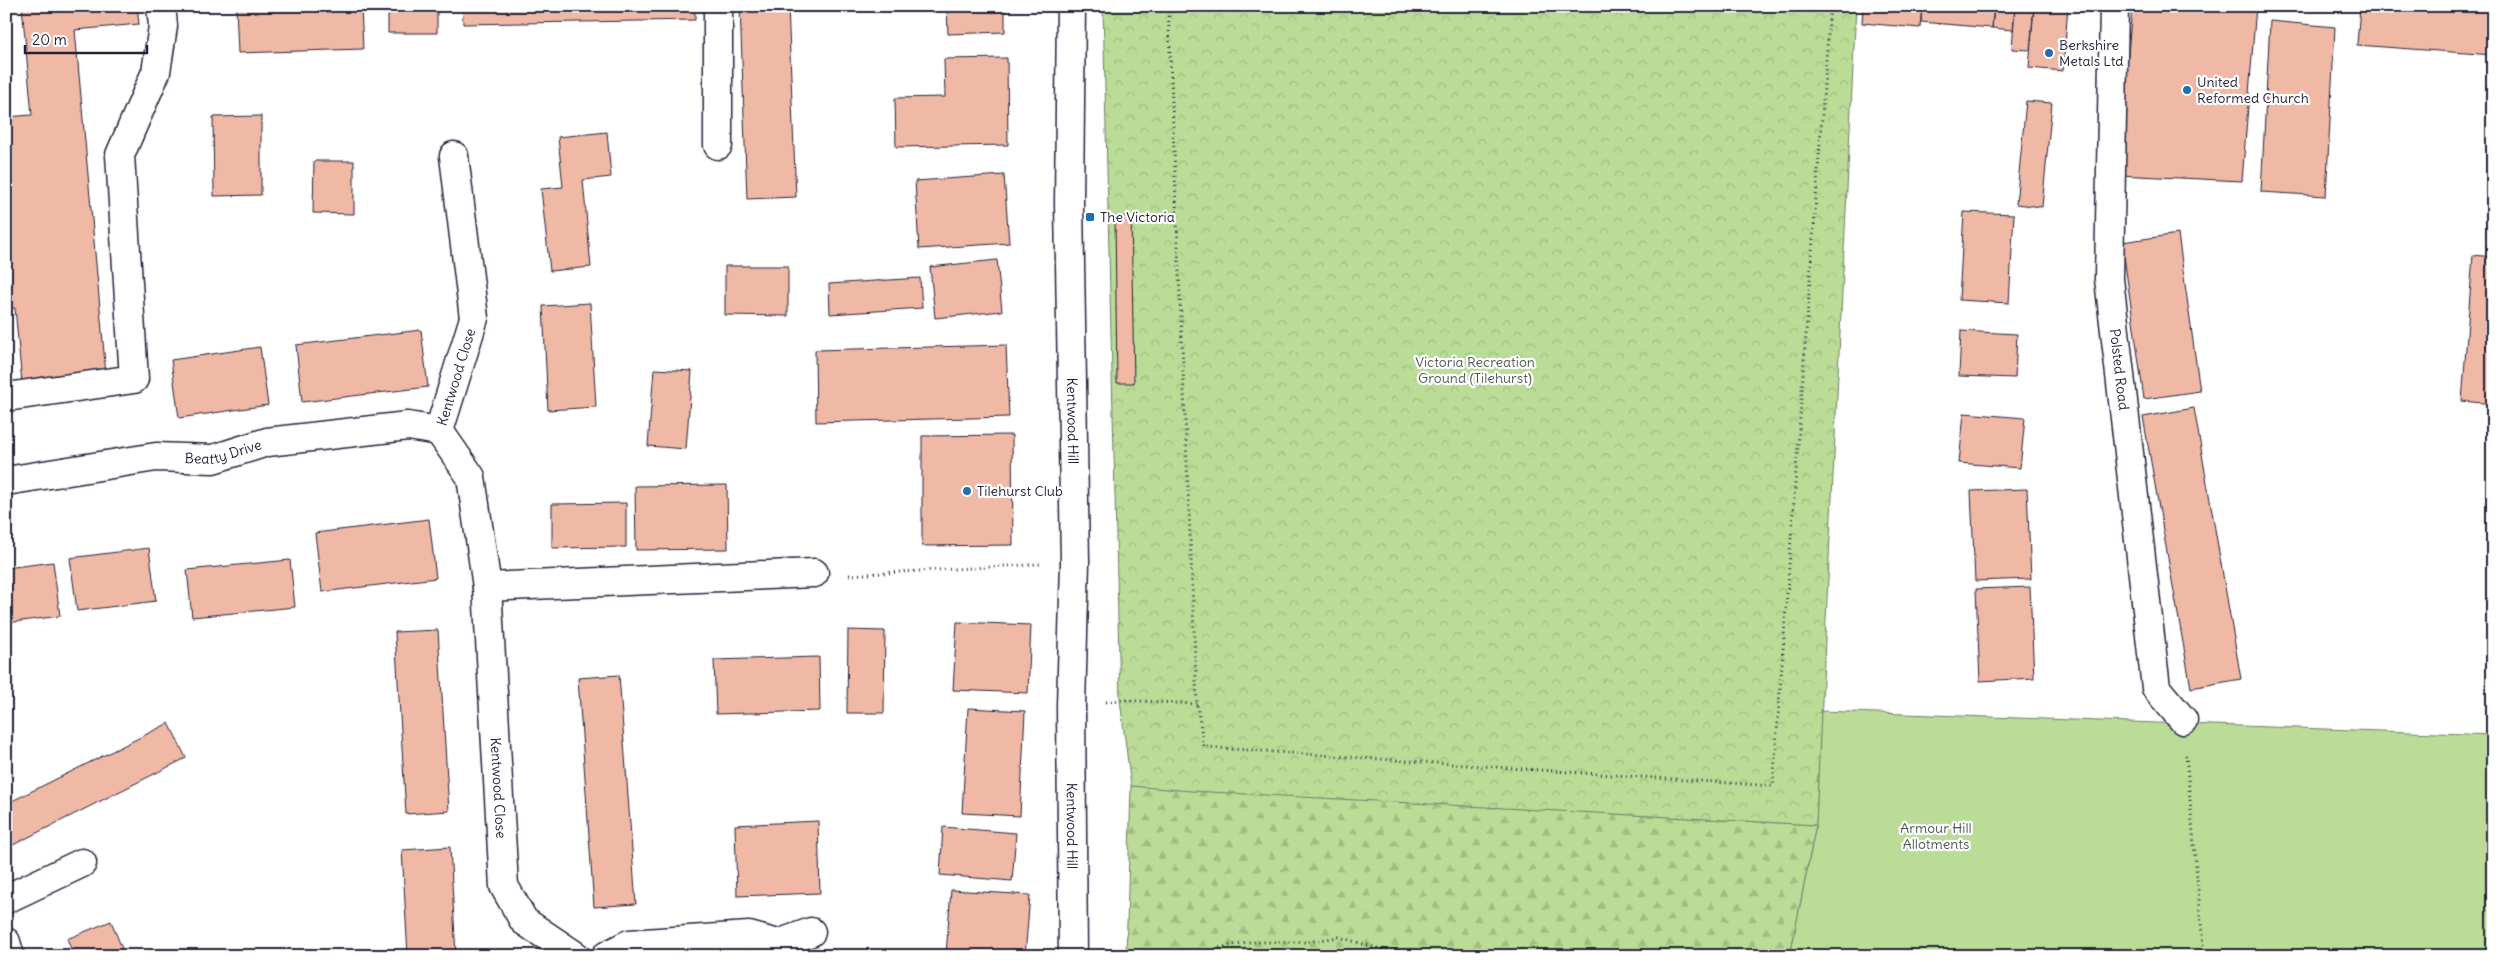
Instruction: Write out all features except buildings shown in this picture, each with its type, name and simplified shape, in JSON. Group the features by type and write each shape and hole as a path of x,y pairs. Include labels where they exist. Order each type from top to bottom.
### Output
{"street":[{"path":"6,398 134,379 120,155 156,72 163,26 160,6"},
{"path":"718,6 718,145"},
{"name":"Kentwood Hill","path":"1072,6 1069,203 1075,562 1071,706 1073,953"},
{"name":"Polsted Road","path":"2114,6 2109,279 2156,688 2183,720"},
{"name":"Kentwood Close","path":"454,156 474,318 439,431 471,477 488,587 504,886 524,921 576,956"},
{"name":"Beatty Drive","path":"6,481 156,456 213,460 267,442 408,426 439,431"},
{"path":"488,587 814,573"},
{"path":"6,899 82,863"},
{"path":"606,956 629,944 749,936 778,944 811,932"},
{"path":"6,942 10,956"}],"path":[{"path":"1168,6 1197,704 1204,747 1773,786 1830,6"},
{"path":"814,573 836,576 1075,562"},
{"path":"1120,700 1197,704"},
{"path":"2183,720 2204,956"},
{"path":"1200,956 1219,948 1247,942 1308,942 1339,937 1404,956"},
{"path":"1073,953 1179,956"},
{"path":"1419,956 1431,956"}],"green space":[{"name":"Victoria Recreation Ground (Tilehurst)","path":"1103,6 1856,6 1816,825 1191,791 1131,786 1120,700"},
{"name":"Armour Hill Allotments","path":"1821,711 2493,735 2493,956 1790,956 1816,825"},
{"path":"1131,786 1816,825 1790,956 1126,956"}],"place":[{"name":"Berkshire Metals Ltd","path":"2049,53"},
{"name":"United Reformed Church","path":"2187,90"},
{"name":"The Victoria","path":"1090,217"},
{"name":"Tilehurst Club","path":"967,491"}]}
